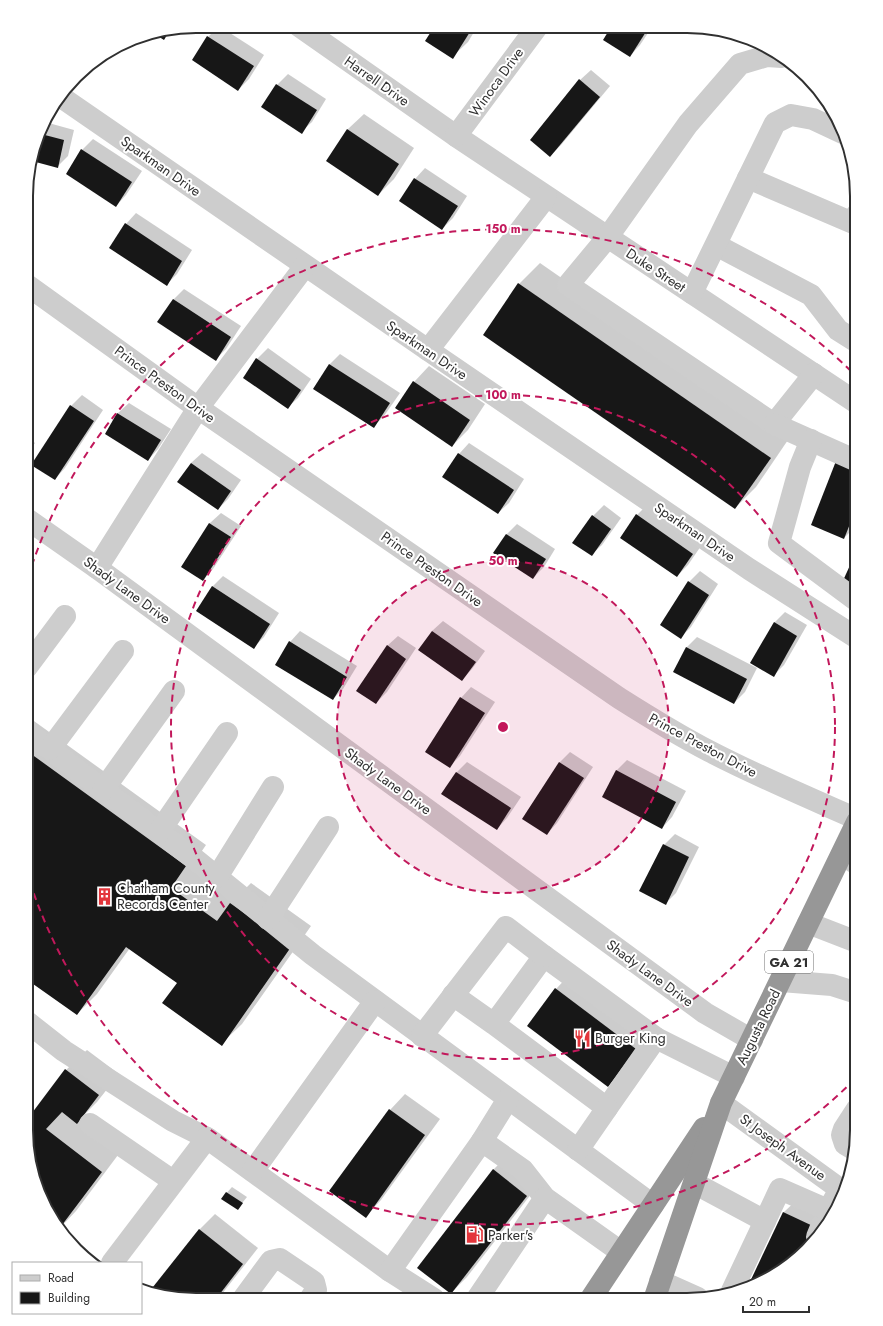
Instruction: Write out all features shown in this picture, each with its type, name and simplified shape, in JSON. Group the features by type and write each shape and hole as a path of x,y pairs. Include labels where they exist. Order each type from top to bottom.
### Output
{"highway":[{"name":"Augusta Road","path":"657,1291 722,1102 808,923 849,859"},
{"name":"Augusta Road","path":"595,1293 722,1102"}],"street":[{"name":"Harrell Drive","path":"309,33 456,136"},
{"name":"Winoca Drive","path":"456,136 532,33"},
{"path":"770,56 740,64 688,124 607,238 568,285 774,424 850,458"},
{"name":"Sparkman Drive","path":"65,100 305,266 749,569 850,634"},
{"path":"692,293 775,123 791,115 813,119 836,130"},
{"name":"Duke Street","path":"456,136 607,238 850,397"},
{"path":"748,178 850,222"},
{"path":"428,350 546,197"},
{"path":"716,244 811,295 838,330 850,338"},
{"path":"97,568 198,408 305,266"},
{"name":"Prince Preston Drive","path":"33,296 619,698 667,728 708,751 850,816"},
{"path":"774,424 814,374"},
{"path":"811,440 800,467 779,543 850,596"},
{"name":"Shady Lane Drive","path":"33,523 97,568 705,1013 752,1040"},
{"path":"33,659 65,616"},
{"path":"50,749 123,651"},
{"path":"103,790 174,691"},
{"path":"159,832 227,734"},
{"path":"33,736 217,877 313,955 653,1205"},
{"path":"217,877 273,787"},
{"path":"268,919 328,827"},
{"path":"808,923 850,939"},
{"path":"422,1036 506,927 656,1038 734,1077"},
{"path":"494,1024 544,956"},
{"path":"781,981 832,985 850,990"},
{"path":"454,995 607,1108"},
{"path":"253,1171 375,1001"},
{"path":"33,1027 64,1051 160,1113 207,1138 390,1270 425,1293"},
{"path":"578,1150 656,1038"},
{"path":"390,1270 482,1141 508,1099"},
{"name":"St Joseph Avenue","path":"722,1102 839,1188"},
{"path":"848,1142 844,1129 850,1120"},
{"path":"90,1124 173,1181"},
{"path":"113,1262 207,1138"},
{"path":"482,1141 523,1170 545,1198 621,1252"},
{"path":"694,1183 765,1221"},
{"path":"735,1285 780,1189 828,1210 831,1206"},
{"path":"481,1293 545,1198"},
{"path":"248,1293 272,1261 280,1259 314,1282 316,1290 314,1293"},
{"path":"657,1291 669,1293"}],"building":[{"path":"430,33 469,33 453,59 425,41"},
{"path":"607,33 645,33 630,57 603,40"},
{"path":"167,36 164,40 160,37"},
{"path":"207,36 254,66 238,91 192,60"},
{"path":"579,79 600,97 550,157 530,140"},
{"path":"276,84 317,110 302,134 261,107"},
{"path":"347,129 399,164 378,196 326,161"},
{"path":"45,135 64,140 58,168 37,162"},
{"path":"81,149 132,182 116,207 66,174"},
{"path":"414,178 458,206 442,230 399,201"},
{"path":"125,223 182,261 167,286 109,248"},
{"path":"518,283 771,458 735,509 483,335"},
{"path":"173,299 231,337 216,361 157,322"},
{"path":"256,358 301,390 288,409 243,378"},
{"path":"329,364 390,403 374,428 313,389"},
{"path":"413,381 470,420 452,447 395,408"},
{"path":"70,405 94,421 55,480 33,466 33,462"},
{"path":"117,413 161,440 148,461 105,434"},
{"path":"458,453 514,490 498,514 442,477"},
{"path":"836,461 850,466 850,524 844,539 811,525"},
{"path":"191,463 231,491 218,510 177,482"},
{"path":"636,514 693,554 677,577 620,538"},
{"path":"592,515 611,529 592,556 572,543"},
{"path":"209,523 231,537 203,581 181,567"},
{"path":"506,534 546,559 533,579 493,553"},
{"path":"850,565 850,588 841,585"},
{"path":"688,581 709,595 681,639 660,625"},
{"path":"212,586 270,624 254,649 196,611"},
{"path":"774,622 797,636 774,677 750,663"},
{"path":"432,631 476,662 462,681 418,650"},
{"path":"289,641 347,677 333,700 275,665"},
{"path":"387,645 406,659 376,704 356,691"},
{"path":"686,647 747,679 734,704 673,672"},
{"path":"460,697 485,713 450,768 425,752"},
{"name":"Chatham County Records Center","path":"33,755 186,866 171,888 217,921 230,903 291,947 222,1046 162,1003 177,983 126,947 77,1015 33,984"},
{"path":"559,762 584,778 547,835 522,819"},
{"path":"616,770 676,802 662,829 602,797"},
{"path":"456,772 511,808 497,830 441,794"},
{"path":"663,844 689,857 666,905 639,891"},
{"name":"Burger King","path":"555,988 636,1049 608,1087 527,1026"},
{"path":"65,1069 99,1095 77,1124 62,1112 46,1129 102,1172 63,1223 45,1192 36,1161 33,1140 33,1112"},
{"path":"389,1109 425,1135 366,1218 329,1191"},
{"path":"493,1169 527,1196 452,1293 450,1293 417,1268"},
{"path":"226,1192 243,1203 238,1210 221,1199"},
{"path":"783,1212 815,1227 812,1234 802,1245 786,1259 751,1280"},
{"path":"199,1229 243,1264 221,1293 175,1292 153,1287"}],"place":[{"name":"Chatham County Records Center","path":"104,896"},
{"name":"Burger King","path":"582,1038"},
{"name":"Parker's","path":"475,1235"}]}
